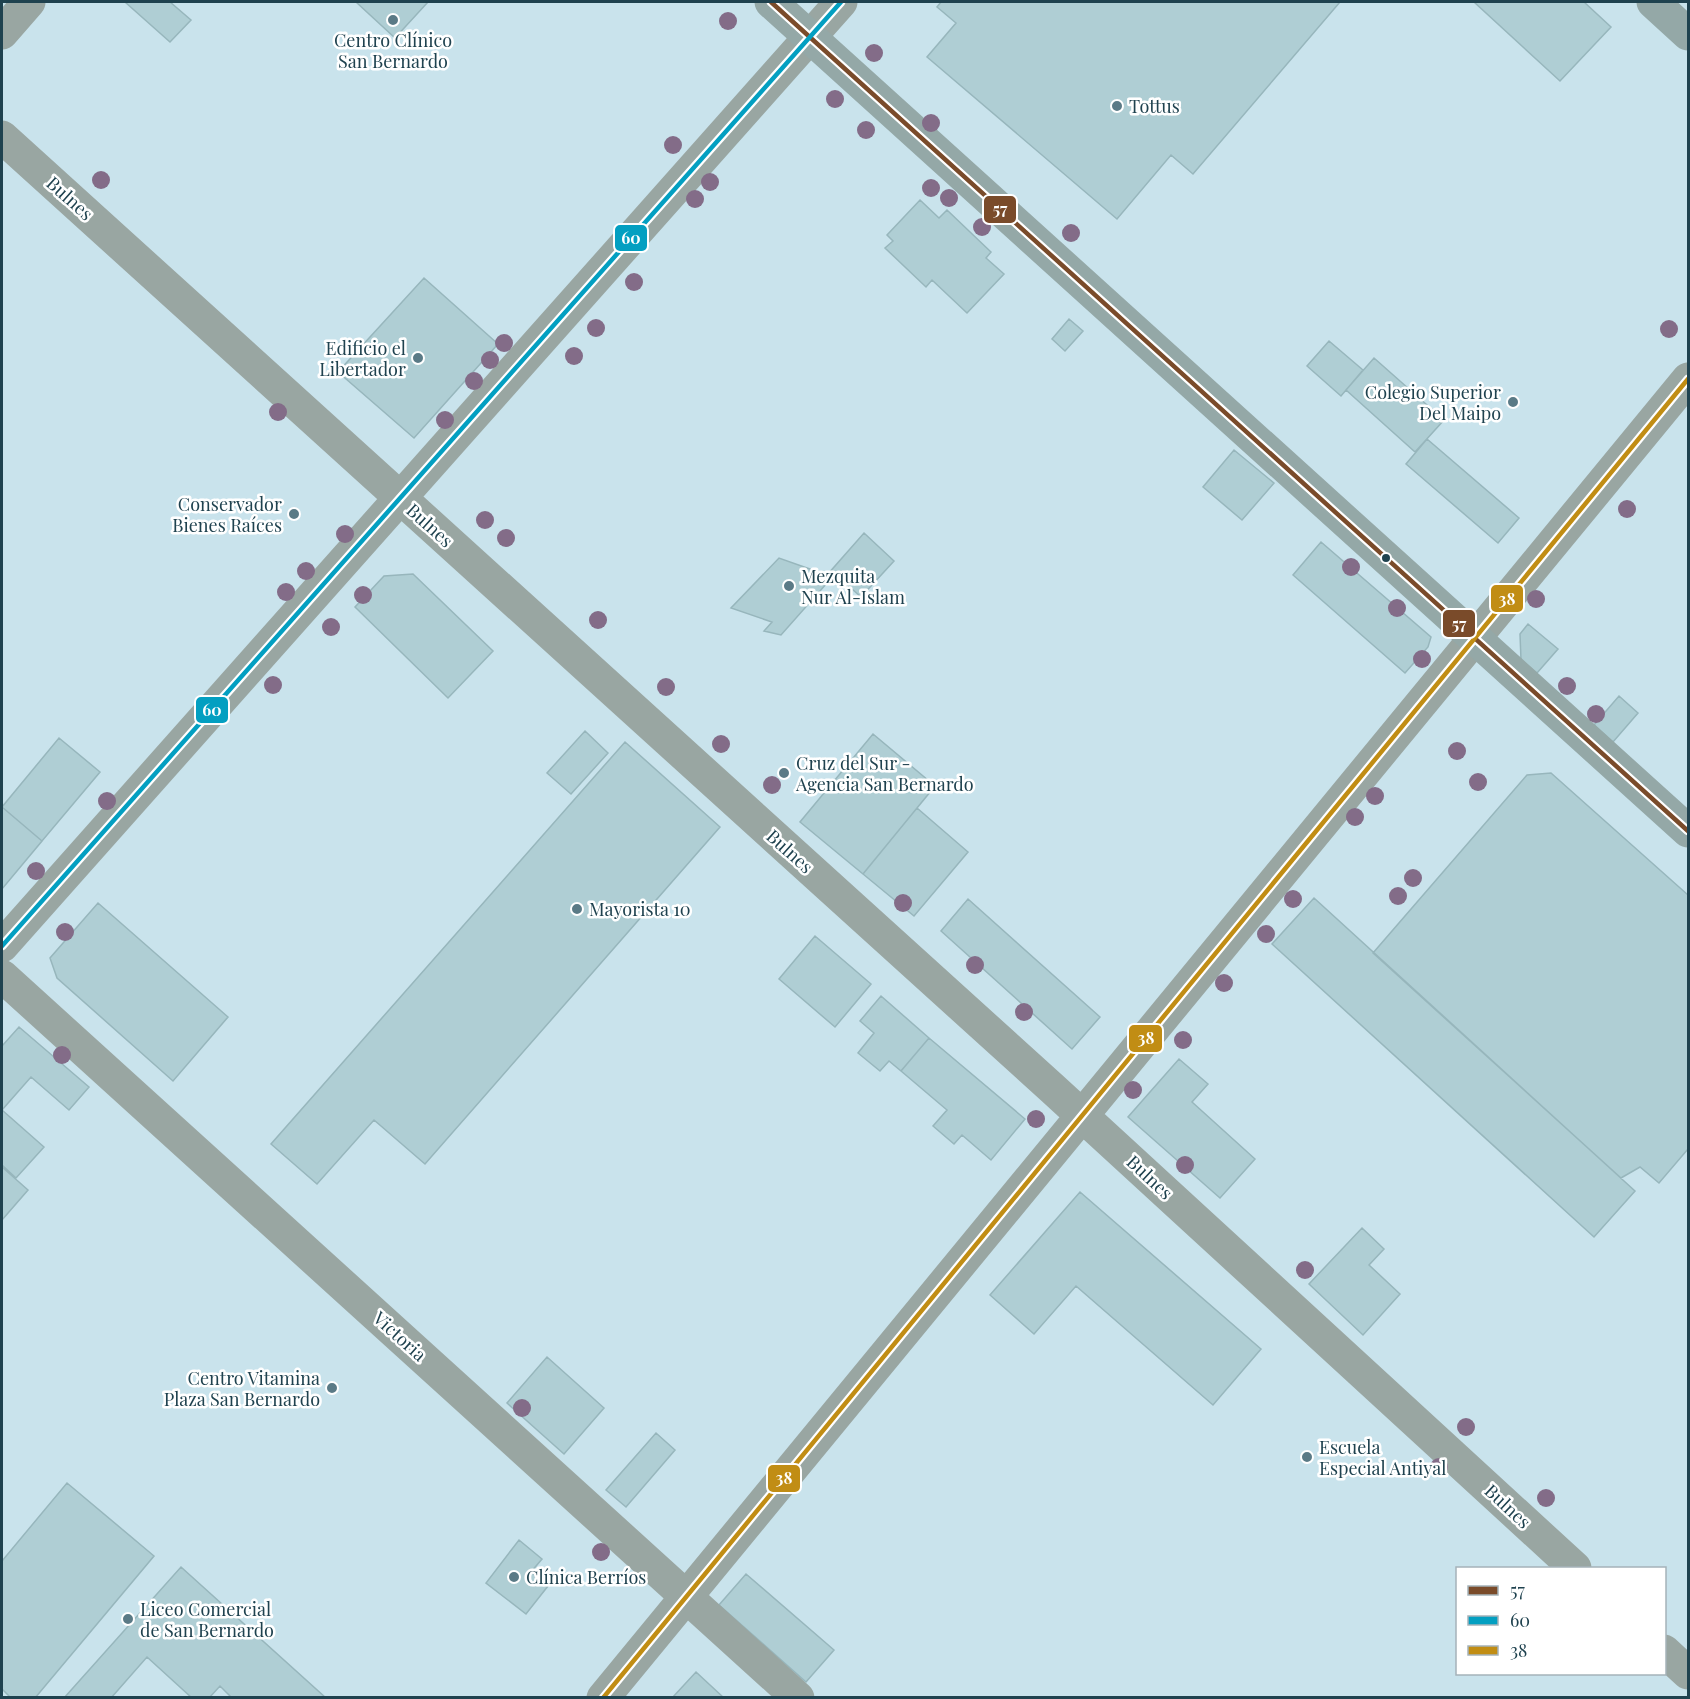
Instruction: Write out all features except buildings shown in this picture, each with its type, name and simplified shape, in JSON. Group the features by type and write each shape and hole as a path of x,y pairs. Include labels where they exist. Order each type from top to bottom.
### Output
{"main road":[{"path":"771,2 1689,831"},
{"path":"1653,2 1689,34"}],"street":[{"path":"2,33 29,2"},
{"path":"2,946 841,2"},
{"name":"Bulnes","path":"2,137 1082,1115 1573,1567"},
{"path":"603,1698 1689,379"},
{"name":"Victoria","path":"2,976 798,1698"},
{"path":"1666,1652 1689,1673"}],"transit line":[{"name":"57","path":"771,2 1688,831"},
{"name":"60","path":"2,946 841,2"},
{"name":"38","path":"603,1698 1688,379"}],"place":[{"name":"Centro Clínico San Bernardo","path":"393,20"},
{"name":"Tottus","path":"1117,106"},
{"name":"Edificio el Libertador","path":"418,358"},
{"name":"Colegio Superior Del Maipo","path":"1513,402"},
{"name":"Conservador Bienes Raíces","path":"294,514"},
{"name":"Mezquita Nur Al-Islam","path":"789,586"},
{"name":"Cruz del Sur - Agencia San Bernardo","path":"784,773"},
{"name":"Mayorista 10","path":"577,909"},
{"name":"Centro Vitamina Plaza San Bernardo","path":"332,1388"},
{"name":"Escuela Especial Antiyal","path":"1307,1457"},
{"name":"Clínica Berríos","path":"514,1577"},
{"name":"Liceo Comercial de San Bernardo","path":"128,1619"}]}
